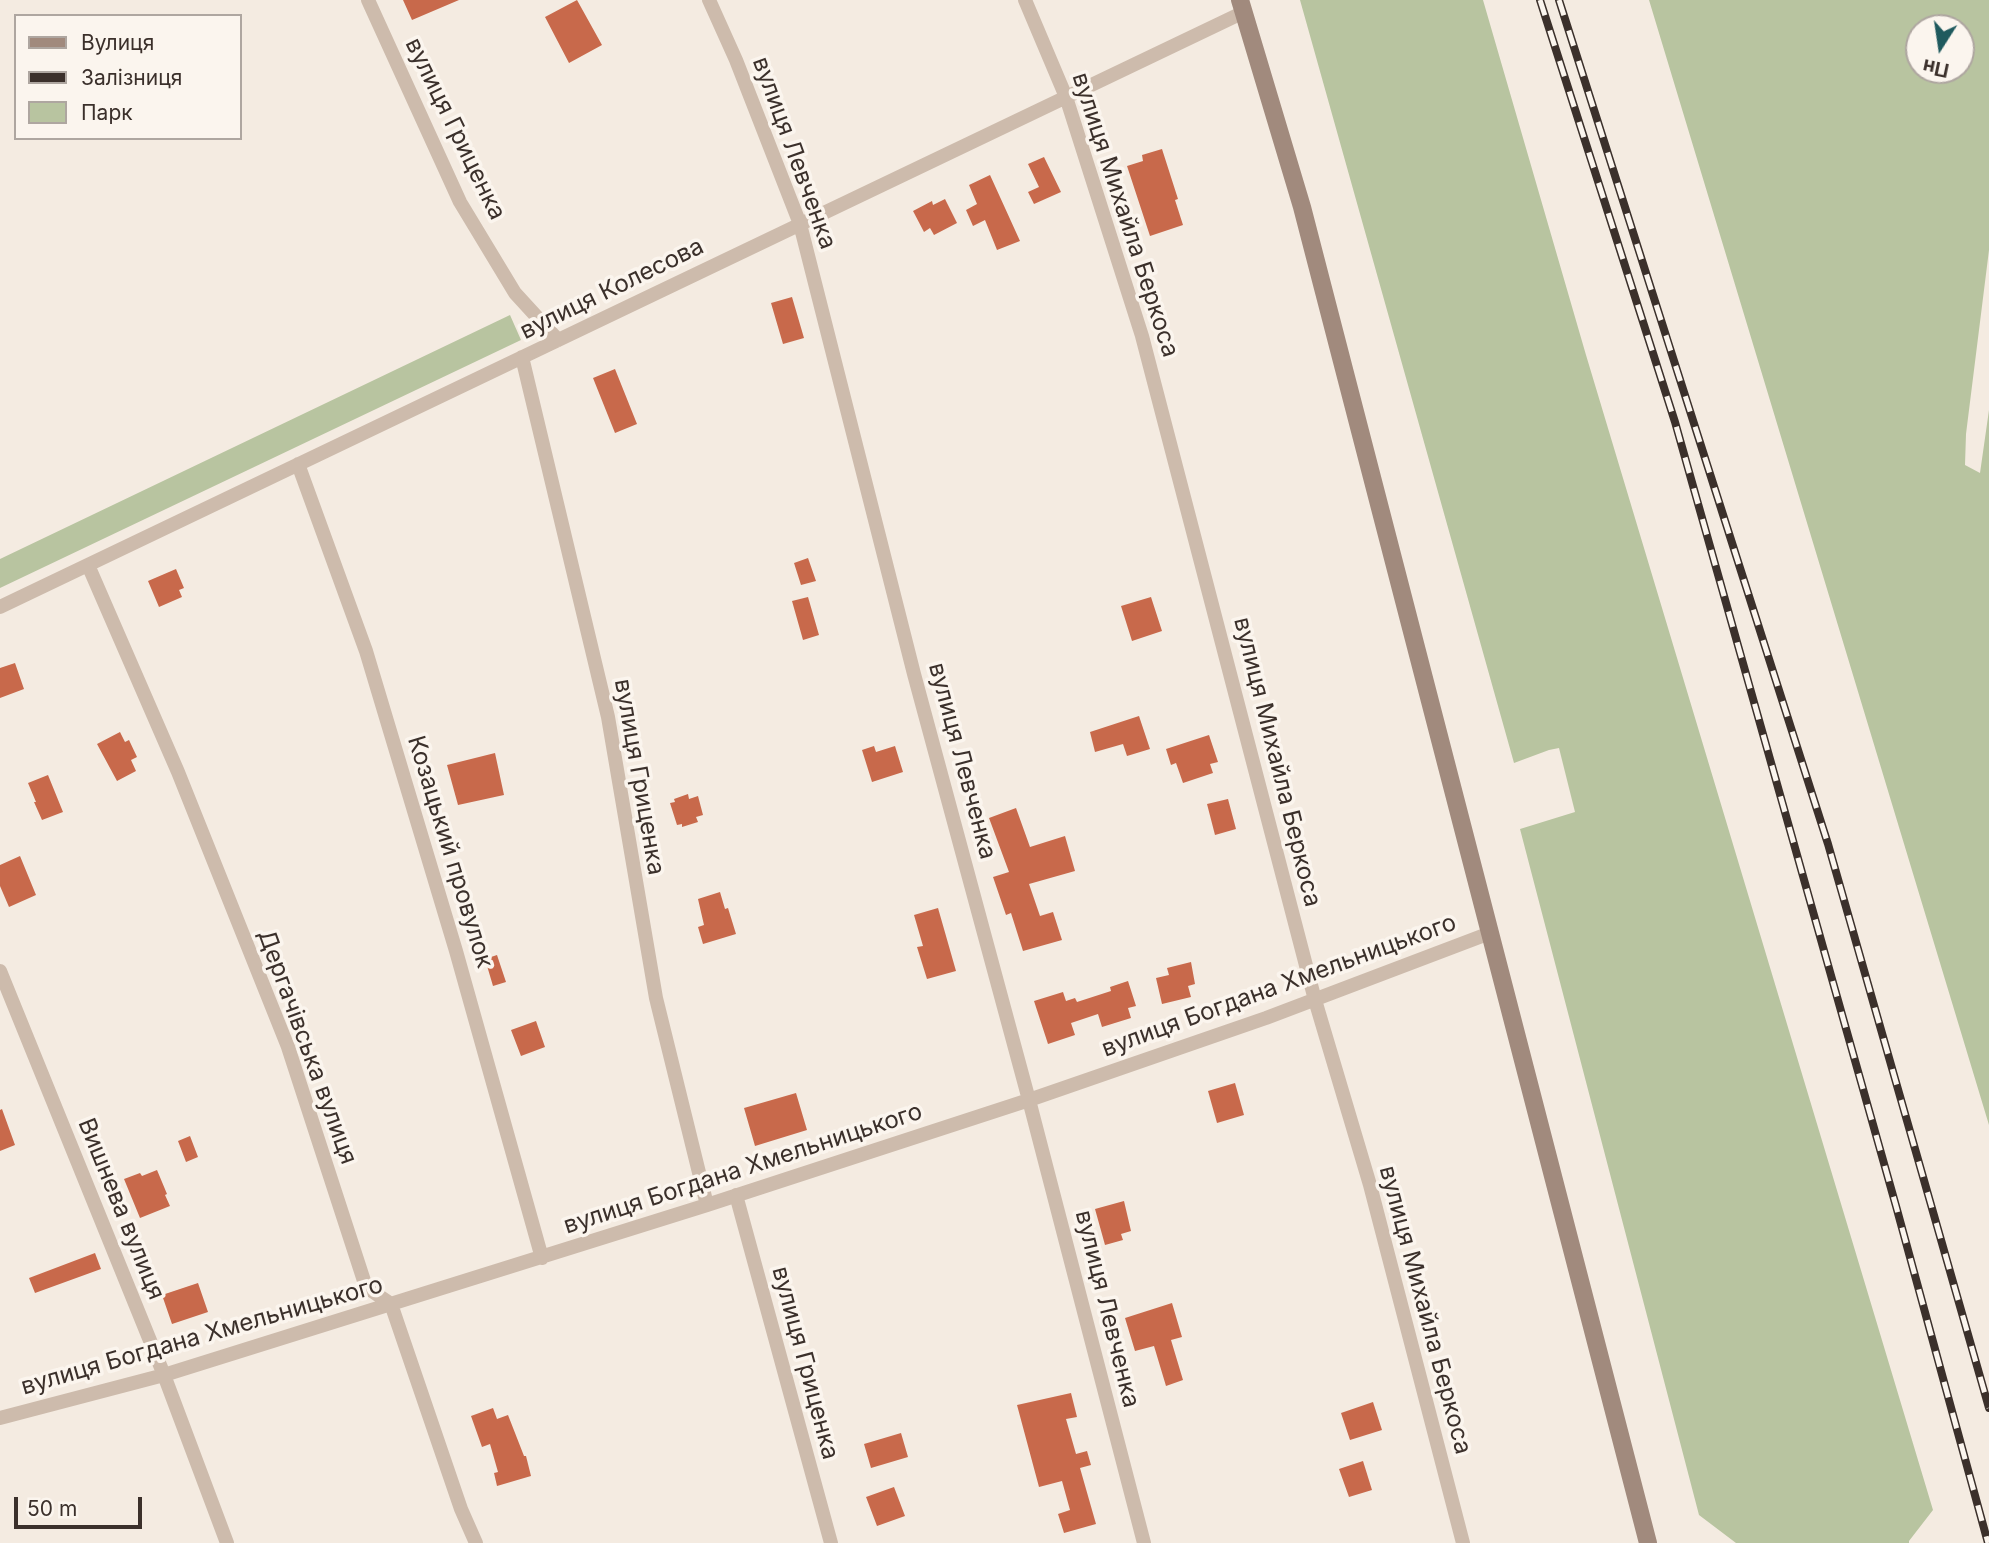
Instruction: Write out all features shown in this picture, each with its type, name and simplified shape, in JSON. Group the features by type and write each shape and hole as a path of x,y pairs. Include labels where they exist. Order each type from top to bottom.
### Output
{"main road":[{"path":"1242,6 1302,207 1648,1543"}],"street":[{"name":"вулиця Гриценка","path":"368,0 460,202 515,293 558,340"},
{"name":"вулиця Левченка","path":"709,0 736,60 800,224 914,674 1029,1100 1144,1543"},
{"name":"вулиця Михайла Беркоса","path":"1025,0 1066,97 1142,336 1315,1000 1370,1185 1463,1543"},
{"name":"вулиця Колесова","path":"0,607 1066,97 1242,6"},
{"name":"вулиця Гриценка","path":"523,357 608,717 656,998 708,1205"},
{"name":"Козацький провулок","path":"298,464 370,664 456,951 542,1258"},
{"name":"Дергачівська вулиця","path":"89,565 178,772 288,1047 366,1287 391,1304"},
{"name":"вулиця Богдана Хмельницького","path":"0,1418 164,1375 708,1205 1029,1100 1315,1000 1490,933"},
{"name":"Вишнева вулиця","path":"0,971 164,1375 227,1543"},
{"name":"вулиця Гриценка","path":"736,1195 831,1543"},
{"path":"391,1304 475,1543"}],"green space":[{"path":"1300,0 1483,0 1586,355 1933,1510 1909,1543 1736,1543 1699,1515 1520,829 1575,812 1559,748 1514,763"},
{"path":"1649,0 1989,0 1989,250 1966,434 1965,465 1980,473 1989,410 1989,1125"},
{"path":"510,315 521,340 0,588 0,559"}],"building":[{"path":"403,0 459,0 412,20"},
{"path":"577,0 602,45 569,63 545,17"},
{"path":"1162,149 1178,199 1175,200 1183,225 1150,236 1127,166 1143,161 1142,155"},
{"path":"1044,157 1061,192 1034,204 1028,192 1039,187 1028,164"},
{"path":"990,175 1020,241 997,250 985,220 973,226 966,210 977,204 969,185"},
{"path":"945,199 957,223 934,235 930,228 924,232 913,211 932,201 933,205"},
{"path":"792,297 804,338 783,344 771,303"},
{"path":"615,369 637,424 615,433 593,378"},
{"path":"808,558 816,581 801,585 794,563"},
{"path":"176,569 184,588 179,590 182,597 159,607 148,581"},
{"path":"808,597 819,635 803,640 792,601"},
{"path":"1151,597 1162,631 1132,641 1121,606"},
{"path":"15,663 24,689 0,698 0,668"},
{"path":"1139,716 1150,749 1127,756 1123,744 1095,752 1090,732"},
{"path":"120,732 125,742 129,740 137,757 131,760 136,771 117,781 97,744"},
{"path":"1209,735 1218,762 1210,764 1213,773 1183,783 1176,763 1171,765 1166,749"},
{"path":"874,746 876,752 895,746 903,772 872,782 862,750"},
{"path":"495,753 504,795 458,805 447,765"},
{"path":"48,775 63,812 42,820 28,783"},
{"path":"688,794 689,799 698,796 703,815 696,817 698,822 682,827 682,824 677,825 670,803"},
{"path":"1228,799 1236,829 1215,835 1207,804"},
{"path":"1016,808 1030,847 1065,836 1075,871 1029,884 1040,916 1053,912 1062,940 1023,951 1011,913 1006,915 993,877 1009,872 989,818"},
{"path":"20,856 36,895 9,907 0,886 0,865"},
{"path":"720,892 736,934 703,944 698,927 704,925 698,899"},
{"path":"938,908 956,971 927,979 917,947 923,946 914,915"},
{"path":"497,955 506,982 493,986 485,959"},
{"path":"1191,962 1195,984 1188,986 1191,997 1162,1004 1156,978 1169,975 1167,968"},
{"path":"1128,981 1136,1006 1128,1008 1131,1018 1102,1027 1098,1014 1071,1023 1075,1035 1048,1044 1034,1001 1063,992 1066,1001 1075,998 1077,1002 1111,991 1110,987"},
{"path":"536,1021 545,1047 521,1056 511,1030"},
{"path":"1235,1083 1244,1115 1217,1123 1208,1091"},
{"path":"796,1093 807,1130 755,1146 744,1108"},
{"path":"2,1109 15,1145 0,1151 0,1110"},
{"path":"190,1136 198,1157 186,1162 178,1141"},
{"path":"157,1170 170,1206 140,1218 124,1179"},
{"path":"1124,1201 1131,1231 1121,1234 1123,1240 1105,1245 1095,1209"},
{"path":"95,1253 101,1269 35,1293 29,1278"},
{"path":"198,1283 208,1312 172,1324 162,1295"},
{"path":"1172,1303 1182,1337 1171,1340 1183,1380 1166,1386 1154,1346 1135,1351 1125,1318"},
{"path":"1071,1393 1077,1417 1066,1419 1076,1454 1087,1451 1091,1465 1080,1468 1096,1524 1064,1533 1058,1514 1070,1510 1062,1481 1039,1487 1017,1405"},
{"path":"1373,1402 1382,1430 1350,1440 1341,1413"},
{"path":"493,1408 497,1419 508,1415 526,1456 531,1476 497,1486 494,1473 498,1472 490,1444 482,1447 471,1416"},
{"path":"901,1433 908,1457 871,1468 864,1444"},
{"path":"1363,1461 1372,1490 1349,1497 1339,1469"},
{"path":"894,1487 905,1516 877,1526 866,1497"}],"railway":[{"path":"1540,0 1675,422 1988,1543"},
{"path":"1559,0 1828,844 1989,1408"}]}
